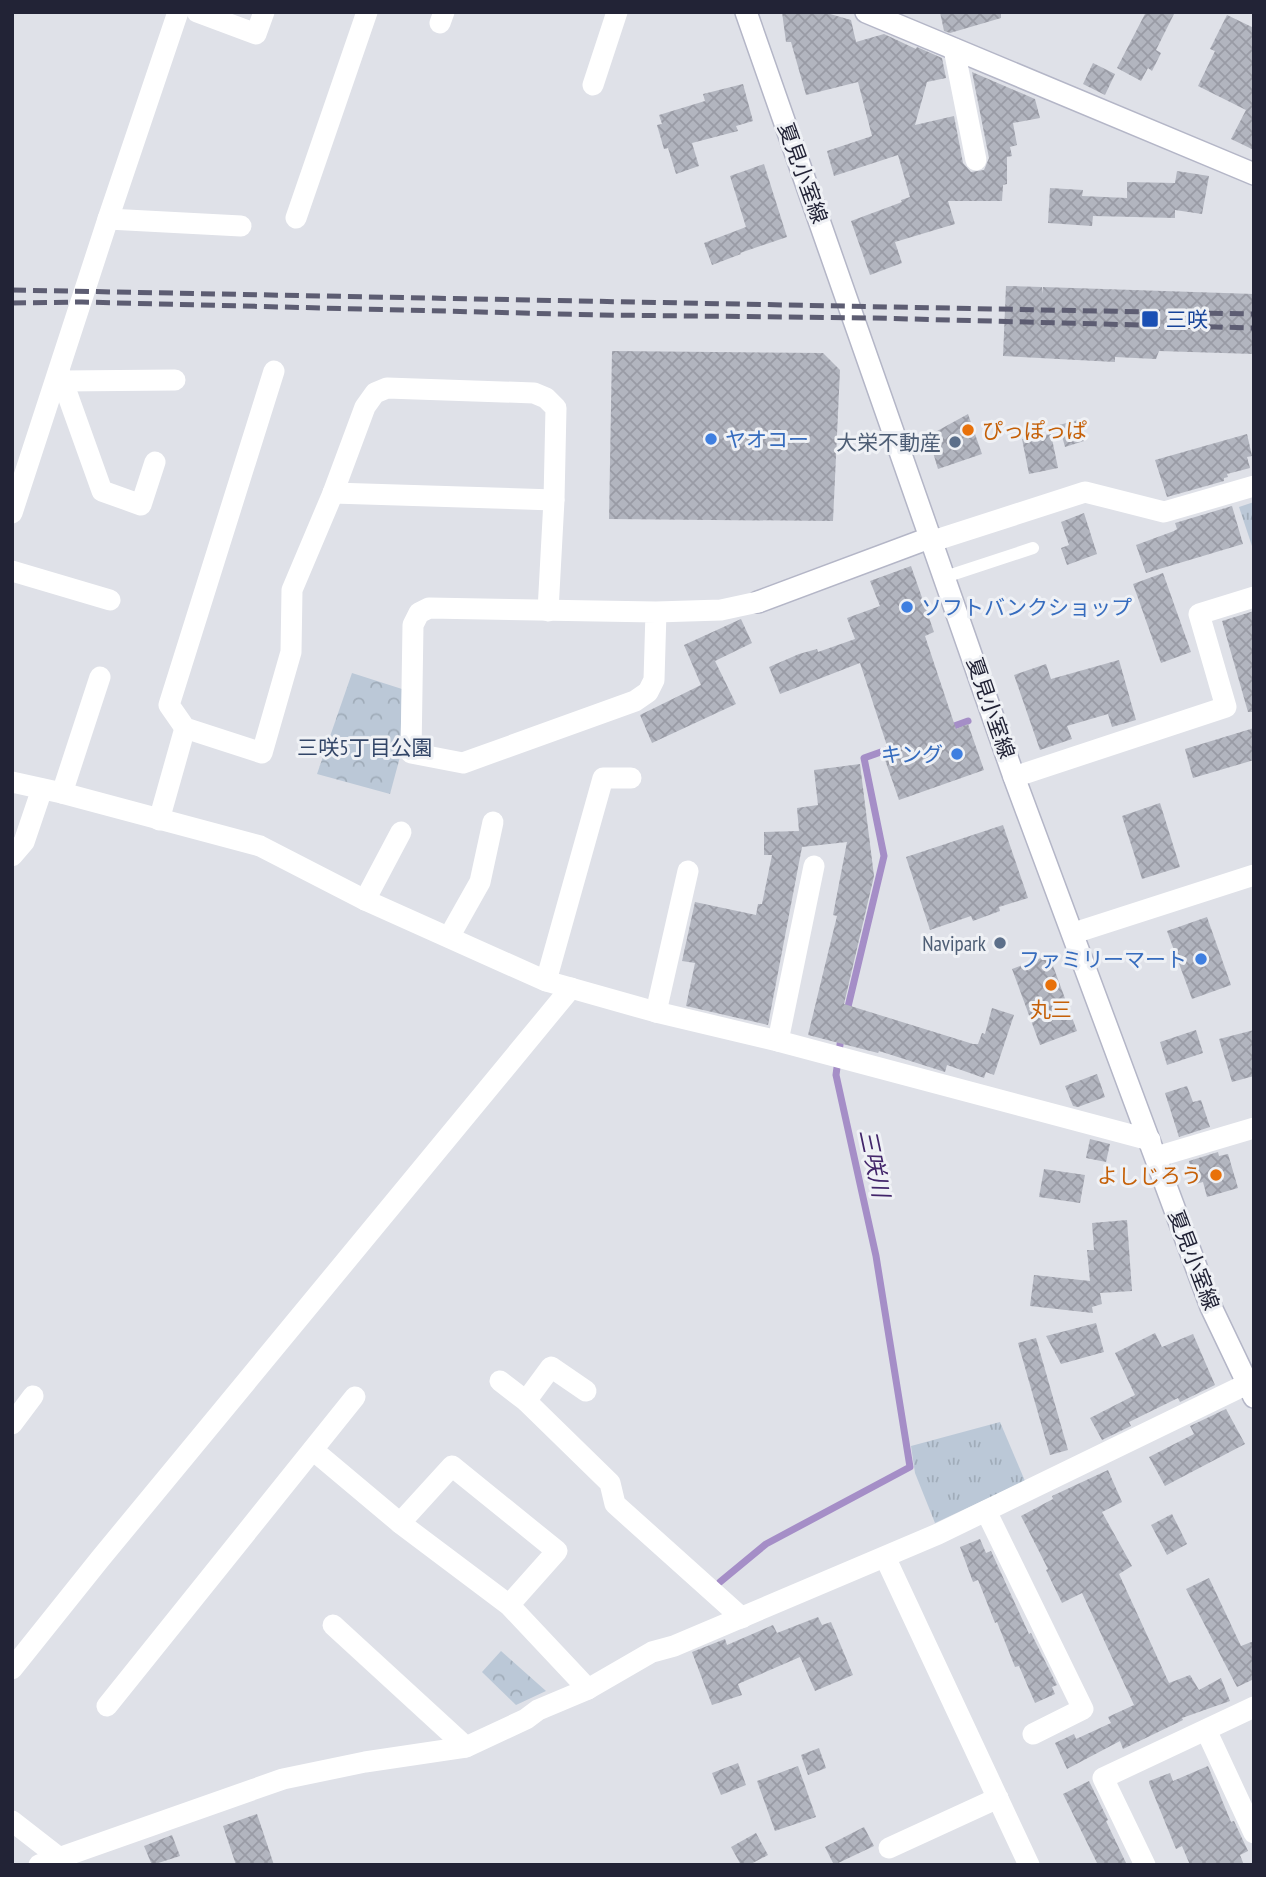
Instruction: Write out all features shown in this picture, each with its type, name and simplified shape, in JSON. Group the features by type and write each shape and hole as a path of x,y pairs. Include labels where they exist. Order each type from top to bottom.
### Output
{"street":[{"path":"12,513 61,376 108,219 178,12"},
{"path":"197,12 257,34 264,12"},
{"path":"296,218 367,12"},
{"path":"593,85 617,12"},
{"name":"夏見小室線","path":"746,12 1014,777 1211,1307 1250,1390"},
{"path":"877,14 954,49 1254,174"},
{"path":"954,49 976,160"},
{"path":"108,219 241,226"},
{"path":"274,371 169,705 185,727 262,754 291,652 292,590 333,493 365,407 374,393 387,388 534,393 546,398 556,408 548,611"},
{"path":"61,376 175,380"},
{"path":"61,376 102,491 141,505 155,462"},
{"path":"656,612 654,680 648,692 635,701 463,764 411,753 413,625 419,613 429,608 656,612 721,610 758,602 932,539 1085,492 1164,512 1254,486"},
{"path":"333,493 554,500"},
{"path":"12,571 110,600"},
{"path":"1014,777 1226,707 1199,614 1254,597"},
{"path":"12,856 24,842 52,791 100,677"},
{"path":"159,820 185,727"},
{"path":"546,981 603,778 631,778"},
{"path":"12,782 260,846 365,900 546,981 656,1012 778,1041 1153,1148 1254,1128"},
{"path":"449,937 480,882 493,822"},
{"path":"365,900 401,832"},
{"path":"778,1041 814,866"},
{"path":"656,1012 688,871"},
{"path":"1073,933 1254,875"},
{"path":"12,1669 571,988"},
{"path":"526,1401 551,1367 586,1391"},
{"path":"500,1381 526,1401 610,1483 615,1504 742,1618"},
{"path":"12,1821 55,1862 283,1779 365,1762 466,1747 526,1719 538,1710 588,1689 652,1652 674,1646 884,1557 1250,1390"},
{"path":"12,1424 33,1396"},
{"path":"107,1706 355,1397"},
{"path":"313,1450 400,1522 509,1605 588,1689"},
{"path":"400,1522 453,1466 557,1551 509,1605"},
{"path":"986,1511 1083,1710 1034,1734"},
{"path":"884,1557 1029,1865"},
{"path":"333,1625 466,1747"},
{"path":"1145,1865 1103,1778 1254,1707"},
{"path":"1206,1730 1254,1833"},
{"path":"889,1848 998,1798"}],"lane":[{"path":"945,577 1032,548"}],"green space":[{"path":"1254,502 1254,546 1252,546 1239,507"},
{"name":"三咲5丁目公園","path":"352,673 402,689 400,757 390,794 317,774"},
{"path":"1000,1422 1025,1481 935,1523 915,1473 911,1446"},
{"path":"501,1651 546,1691 516,1705 482,1672"}],"building":[{"path":"782,12 823,12 851,20 856,42 884,34 942,58 946,78 927,82 915,125 954,116 963,163 971,172 984,170 989,158 972,72 1035,99 1040,118 1013,123 1017,145 1010,147 1012,156 1007,157 1007,184 1003,185 1002,201 948,201 955,224 895,242 902,263 870,275 851,221 910,197 898,155 834,176 827,151 872,136 858,82 806,95 791,42 786,42"},
{"path":"940,12 1001,12 1001,18 950,33 944,31"},
{"path":"1146,12 1175,12 1156,50 1161,53 1152,71 1148,68 1141,81 1117,68"},
{"path":"1227,15 1254,28 1254,150 1231,139 1246,110 1198,86 1215,51 1210,49"},
{"path":"1093,63 1115,74 1105,95 1083,84"},
{"path":"743,84 753,121 736,126 738,131 692,143 699,166 676,174 668,148 664,149 657,125 662,124 659,115 705,101 703,94"},
{"path":"764,164 787,237 712,265 704,243 746,227 730,176"},
{"path":"1177,171 1209,176 1202,214 1175,210 1175,218 1093,216 1092,226 1048,223 1050,188 1083,190 1082,196 1127,198 1127,182 1175,183"},
{"path":"1006,286 1042,287 1043,294 1043,287 1254,294 1254,354 1159,351 1156,359 1115,357 1115,362 1003,356"},
{"path":"612,351 823,353 840,370 833,521 609,519"},
{"path":"968,414 982,454 938,469 928,436"},
{"path":"1078,420 1084,441 1065,447 1059,425"},
{"path":"1051,434 1058,468 1029,474 1022,439"},
{"path":"1247,434 1252,456 1247,457 1250,468 1227,474 1228,477 1224,478 1224,481 1167,497 1155,460"},
{"path":"1232,506 1243,544 1146,573 1136,545 1174,531 1177,529 1175,523"},
{"path":"1084,513 1097,554 1067,565 1061,548 1069,545 1061,522"},
{"path":"911,566 934,632 925,636 956,729 968,724 984,770 899,800 883,754 889,752 860,663 780,694 769,667 799,654 817,649 818,652 855,639 847,618 880,606 870,581"},
{"path":"1163,573 1191,652 1161,663 1133,584"},
{"path":"1254,611 1254,712 1248,712 1222,621"},
{"path":"741,619 752,643 715,661 736,704 652,743 640,715 701,685 684,645"},
{"path":"1119,660 1136,720 1112,727 1108,714 1067,726 1072,739 1040,750 1014,675 1046,664 1051,679"},
{"path":"1254,728 1254,760 1193,778 1185,749"},
{"path":"860,764 874,876 844,1004 973,1044 978,1044 982,1033 985,1034 992,1008 1014,1015 994,1075 986,1072 984,1078 947,1065 945,1072 879,1051 878,1053 808,1035 837,916 833,915 847,842 802,847 768,1025 686,1006 695,963 682,961 695,902 756,915 758,904 762,904 772,855 764,855 764,832 799,831 797,808 818,805 814,770"},
{"path":"1160,803 1180,867 1142,879 1122,816"},
{"path":"1003,825 1028,898 999,907 1000,911 973,921 971,916 930,930 906,857"},
{"path":"1207,917 1231,985 1192,999 1167,931"},
{"path":"1049,955 1077,1031 1040,1045 1012,969"},
{"path":"1196,1030 1203,1053 1167,1065 1160,1042"},
{"path":"1254,1030 1254,1076 1232,1082 1219,1039"},
{"path":"1097,1074 1105,1097 1078,1107 1073,1106 1065,1086"},
{"path":"1187,1086 1193,1102 1201,1100 1210,1127 1179,1137 1165,1093"},
{"path":"1090,1139 1110,1144 1106,1162 1086,1158"},
{"path":"1218,1152 1219,1156 1228,1154 1238,1188 1207,1197 1203,1182 1195,1184 1189,1161"},
{"path":"1044,1169 1085,1175 1080,1203 1039,1197"},
{"path":"1127,1220 1132,1291 1100,1293 1102,1304 1092,1307 1093,1313 1030,1306 1034,1275 1090,1281 1087,1250 1094,1250 1092,1223"},
{"path":"1096,1323 1104,1352 1061,1364 1046,1336"},
{"path":"1155,1333 1162,1347 1193,1334 1215,1385 1180,1402 1178,1398 1129,1422 1131,1426 1102,1440 1090,1418 1135,1395 1115,1353"},
{"path":"1036,1338 1068,1450 1050,1455 1018,1343"},
{"path":"1226,1409 1245,1444 1165,1486 1149,1457 1194,1434 1190,1426"},
{"path":"1108,1470 1122,1502 1102,1512 1132,1566 1119,1574 1169,1683 1190,1675 1199,1690 1221,1678 1230,1701 1182,1718 1183,1720 1123,1749 1120,1741 1067,1769 1055,1743 1074,1734 1076,1739 1111,1723 1108,1717 1134,1705 1082,1593 1062,1603 1021,1516 1053,1499 1052,1496"},
{"path":"1172,1514 1187,1544 1167,1555 1151,1525"},
{"path":"980,1539 986,1553 991,1551 1029,1634 1031,1633 1057,1685 1052,1687 1055,1694 1035,1703 1019,1666 1015,1667 978,1580 973,1582 960,1547"},
{"path":"1209,1578 1241,1646 1254,1641 1254,1679 1237,1687 1186,1589"},
{"path":"818,1617 822,1625 831,1622 853,1675 815,1691 800,1657 738,1684 742,1695 712,1705 692,1652 725,1639 727,1645 773,1625 777,1633"},
{"path":"819,1748 826,1768 808,1775 801,1755"},
{"path":"738,1763 746,1785 721,1795 712,1773"},
{"path":"798,1766 816,1817 775,1831 757,1781"},
{"path":"1208,1766 1231,1822 1234,1821 1248,1851 1240,1855 1244,1865 1190,1865 1182,1846 1176,1849 1149,1783 1170,1773 1173,1781"},
{"path":"1089,1781 1127,1865 1098,1865 1063,1794"},
{"path":"257,1814 274,1865 236,1865 223,1826"},
{"path":"864,1827 874,1846 834,1865 825,1847"},
{"path":"756,1833 768,1855 749,1865 741,1865 731,1847"},
{"path":"172,1835 180,1856 152,1865 144,1846"}],"waterway":[{"name":"三咲川","path":"946,729 968,721"},
{"name":"三咲川","path":"847,1011 884,856 864,758 895,747"},
{"name":"三咲川","path":"720,1582 766,1544 910,1467 876,1256 836,1075 841,1037"}],"railway":[{"path":"12,290 1254,314"},
{"path":"12,303 82,302 1254,328"}],"place":[{"name":"三咲","path":"1150,319"},
{"name":"ぴっぽっぱ","path":"968,430"},
{"name":"ヤオコー","path":"711,439"},
{"name":"大栄不動産","path":"955,442"},
{"name":"ソフトバンクショップ","path":"907,607"},
{"name":"キング","path":"957,754"},
{"name":"Navipark","path":"1000,943"},
{"name":"ファミリーマート","path":"1201,959"},
{"name":"丸三","path":"1051,985"},
{"name":"よしじろう","path":"1216,1175"}]}
